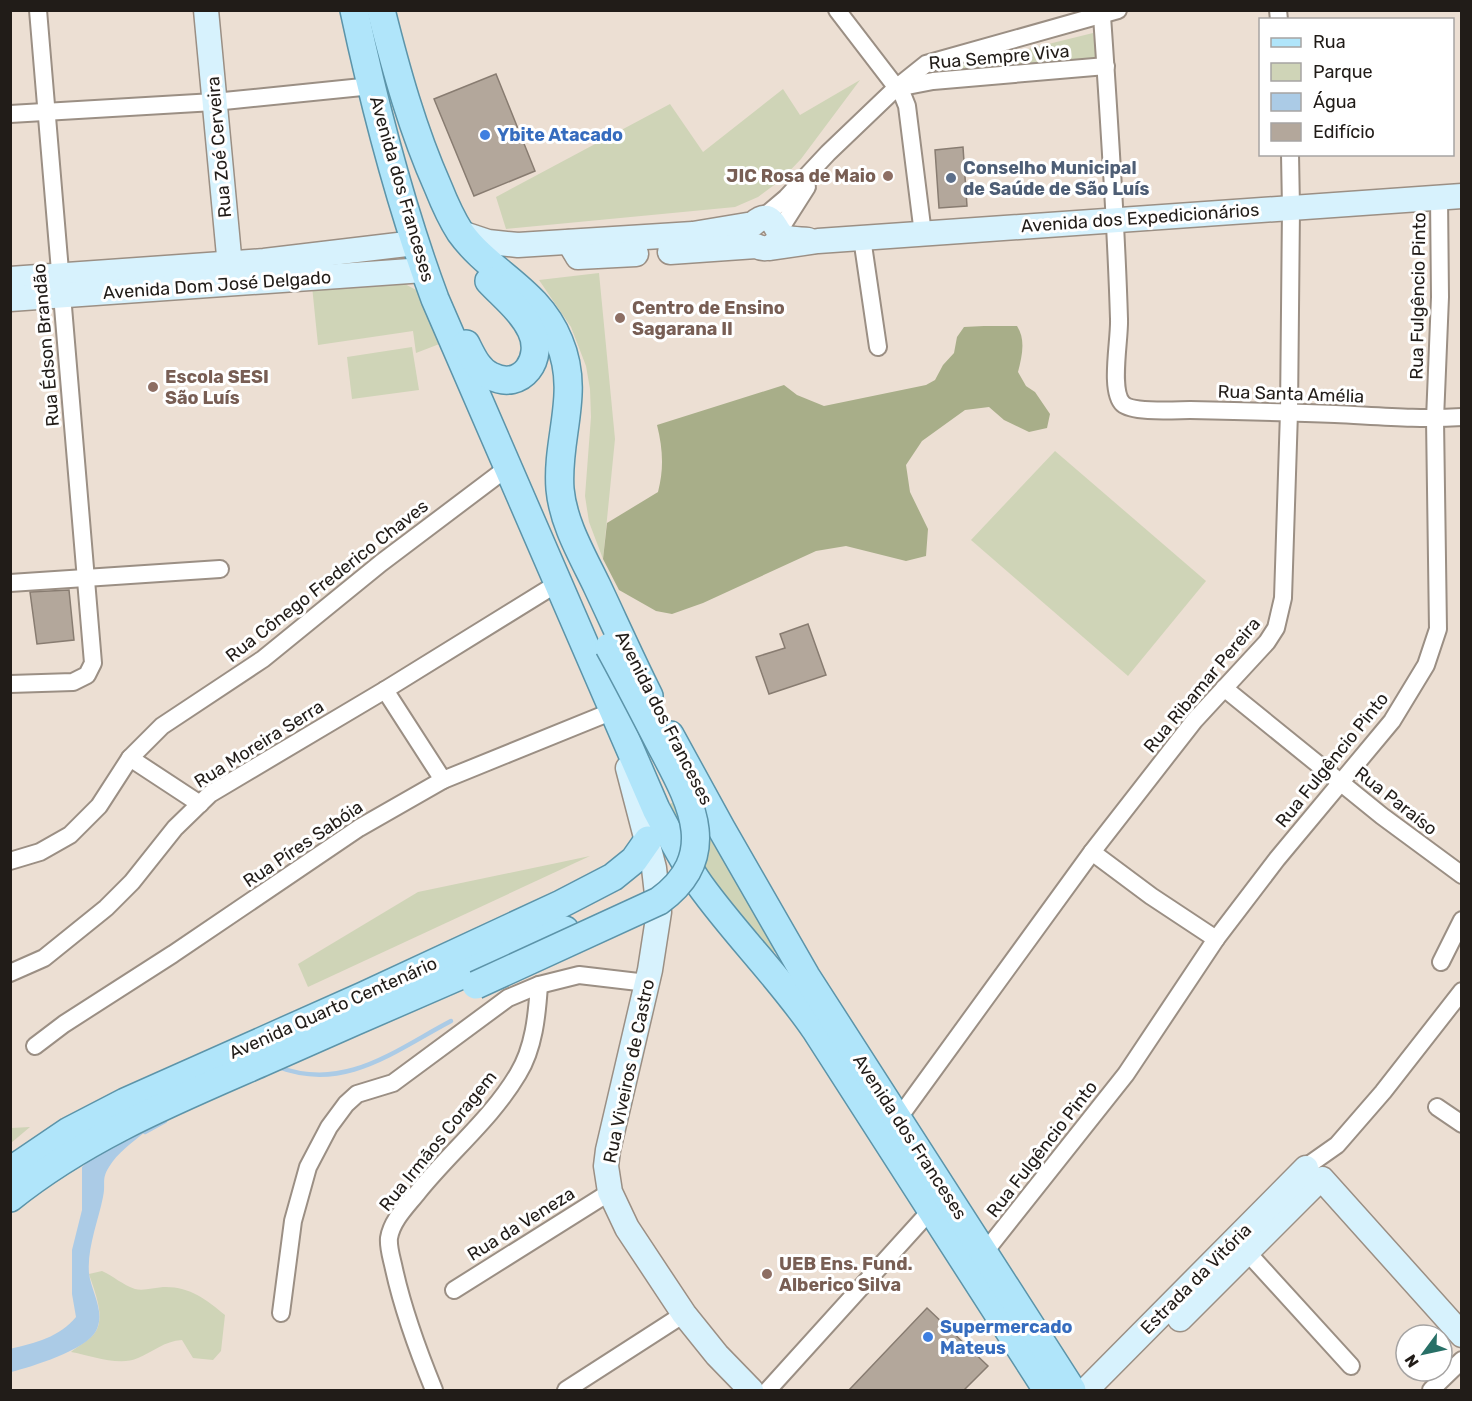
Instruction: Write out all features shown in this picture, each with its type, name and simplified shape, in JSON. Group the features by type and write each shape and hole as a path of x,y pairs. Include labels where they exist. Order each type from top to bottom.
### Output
{"main road":[{"name":"Avenida dos Franceses","path":"354,10 397,183 424,270 446,327 656,809 690,871 800,1006 1047,1390"},
{"name":"Avenida dos Franceses","path":"381,10 420,141 441,194 461,233 486,260 527,294 546,315 560,343 568,375 568,404 560,471 563,505 573,535 649,695 716,819 806,976 1072,1390"},
{"path":"397,183 472,356 484,372 491,377 516,379 530,368 534,359 536,344 534,337 526,322 476,264 441,194"},
{"path":"366,1005 476,985 659,901 680,884 693,860 696,844 695,824 687,795 590,607 553,524 543,488 544,456 562,406 568,375"},
{"name":"Avenida Quarto Centenário","path":"10,1198 58,1162 120,1127 366,1005 613,877 634,861 648,840"},
{"name":"Avenida Quarto Centenário","path":"10,1171 69,1131 115,1107 366,1005 627,903 646,903 659,912"}],"street":[{"name":"Rua Édson Brandão","path":"10,684 73,682 87,675 93,663 38,10"},
{"name":"Rua Zoé Cerveira","path":"206,10 231,273"},
{"path":"837,10 903,96 907,106 923,234"},
{"path":"766,234 828,153 896,88 926,64 1118,10"},
{"path":"1102,16 1116,220"},
{"name":"Rua Sempre Viva","path":"896,88 933,81 1106,66"},
{"path":"10,114 214,102 372,86"},
{"name":"Rua Ribamar Pereira","path":"898,1119 1092,852 1194,721 1267,642 1281,616 1289,412 1290,156"},
{"name":"Avenida dos Expedicionários","path":"461,233 478,239 518,245 693,234 766,234 818,241 1450,197"},
{"name":"Rua Fulgêncio Pinto","path":"984,1253 1126,1074 1216,939 1277,859 1392,721 1426,664 1438,629 1435,419 1440,297 1450,197"},
{"name":"Rua Santa Amélia","path":"1116,220 1119,332 1116,388 1121,402 1127,406 1153,410 1289,412 1435,419 1461,417"},
{"path":"862,238 878,347"},
{"name":"Avenida Dom José Delgado","path":"231,273 415,243"},
{"name":"Avenida Dom José Delgado","path":"10,299 61,286 231,273 424,270"},
{"name":"Avenida Dom José Delgado","path":"10,279 61,286"},
{"name":"Rua Cônego Frederico Chaves","path":"10,861 40,852 70,835 99,806 130,758 162,726 263,659 381,563 507,468"},
{"path":"10,583 220,569"},
{"name":"Rua Moreira Serra","path":"10,973 44,958 106,908 132,882 175,828 210,794 385,690 558,583"},
{"name":"Rua Paraíso","path":"1224,688 1382,816 1461,875"},
{"path":"385,690 443,780"},
{"name":"Rua Píres Sabóia","path":"35,1046 64,1024 173,954 359,828 443,780 613,711"},
{"name":"Rua Viveiros de Castro","path":"613,711 648,840 657,884 659,912 658,929 647,983 608,1150 606,1166 610,1192 627,1228 684,1314 717,1355 751,1390"},
{"path":"130,758 200,804"},
{"path":"1092,852 1151,896 1216,939"},
{"path":"1441,962 1461,920"},
{"path":"282,1313 293,1221 308,1167 329,1127 346,1104 357,1094 393,1083 508,998 539,986 579,975 647,983"},
{"name":"Rua Irmãos Coragem","path":"434,1390 399,1290 389,1240 392,1227 428,1180 488,1114 519,1073 537,1017 539,986"},
{"name":"Estrada da Vitória","path":"1109,1390 1247,1252 1383,1092 1461,991"},
{"path":"1437,1107 1461,1124"},
{"path":"1316,1173 1461,1335"},
{"name":"Estrada da Vitória","path":"1086,1390 1316,1173"},
{"name":"Rua da Veneza","path":"454,1290 610,1192"},
{"path":"768,1390 931,1210"},
{"path":"1247,1252 1351,1366"},
{"path":"566,1390 684,1314"},
{"path":"1431,1390 1461,1360"}],"green space":[{"path":"1093,33 1097,62 930,73"},
{"path":"860,80 801,159 781,180 758,197 735,207 506,229 496,197 670,104 703,152 783,89 800,115"},
{"path":"599,273 615,439 603,559 589,522 585,496 591,417 586,366 571,327 539,280"},
{"path":"403,283 418,291 442,343 416,353 413,331 318,345 312,286"},
{"path":"1017,326 1022,337 1022,354 1018,372 1026,386 1035,392 1050,414 1047,428 1029,432 1004,420 989,407 965,410 922,441 906,465 910,492 928,529 926,556 906,561 846,546 816,551 703,603 672,614 656,611 619,590 603,559 607,523 658,492 662,459 657,425 784,385 797,395 824,406 926,385 935,380 943,365 954,353 957,337 964,327"},
{"path":"412,347 419,390 352,399 347,357"},
{"path":"1055,451 1206,581 1128,676 971,540"},
{"path":"680,800 697,817 777,950 772,954 703,867 693,851 669,804"},
{"path":"590,856 308,987 298,964 418,892"},
{"path":"30,1127 11,1143 11,1128"},
{"path":"102,1271 135,1289 172,1287 189,1291 204,1299 225,1315 221,1351 213,1360 193,1358 182,1340 164,1345 143,1356 122,1361 104,1360 71,1352 92,1337 98,1328 98,1304 89,1274"}],"water":[{"path":"145,1132 116,1157 105,1175 103,1197 91,1245 89,1264 90,1280 99,1309 99,1324 96,1331 81,1345 70,1351 11,1372 10,1349 38,1342 55,1334 76,1317 72,1294 72,1250 82,1210 82,1167 101,1150"}],"building":[{"name":"Ybite Atacado","path":"496,74 535,171 474,196 434,99"},
{"name":"Conselho Municipal de Saúde de São Luís","path":"963,147 967,206 939,208 935,150"},
{"path":"69,590 74,640 37,644 30,592"},
{"path":"808,624 826,675 769,694 756,657 785,648 780,634"},
{"name":"Supermercado Mateus","path":"927,1308 988,1366 964,1390 849,1390"}],"waterway":[{"path":"278,1067 302,1073 325,1075 347,1071 368,1065 389,1055 451,1021"},
{"path":"145,1132 165,1121 167,1117"}],"place":[{"name":"Ybite Atacado","path":"485,135"},
{"name":"JIC Rosa de Maio","path":"888,176"},
{"name":"Conselho Municipal de Saúde de São Luís","path":"951,178"},
{"name":"Centro de Ensino Sagarana II","path":"620,318"},
{"name":"Escola SESI São Luís","path":"153,387"},
{"name":"UEB Ens. Fund. Alberico Silva","path":"767,1274"},
{"name":"Supermercado Mateus","path":"928,1337"}]}
